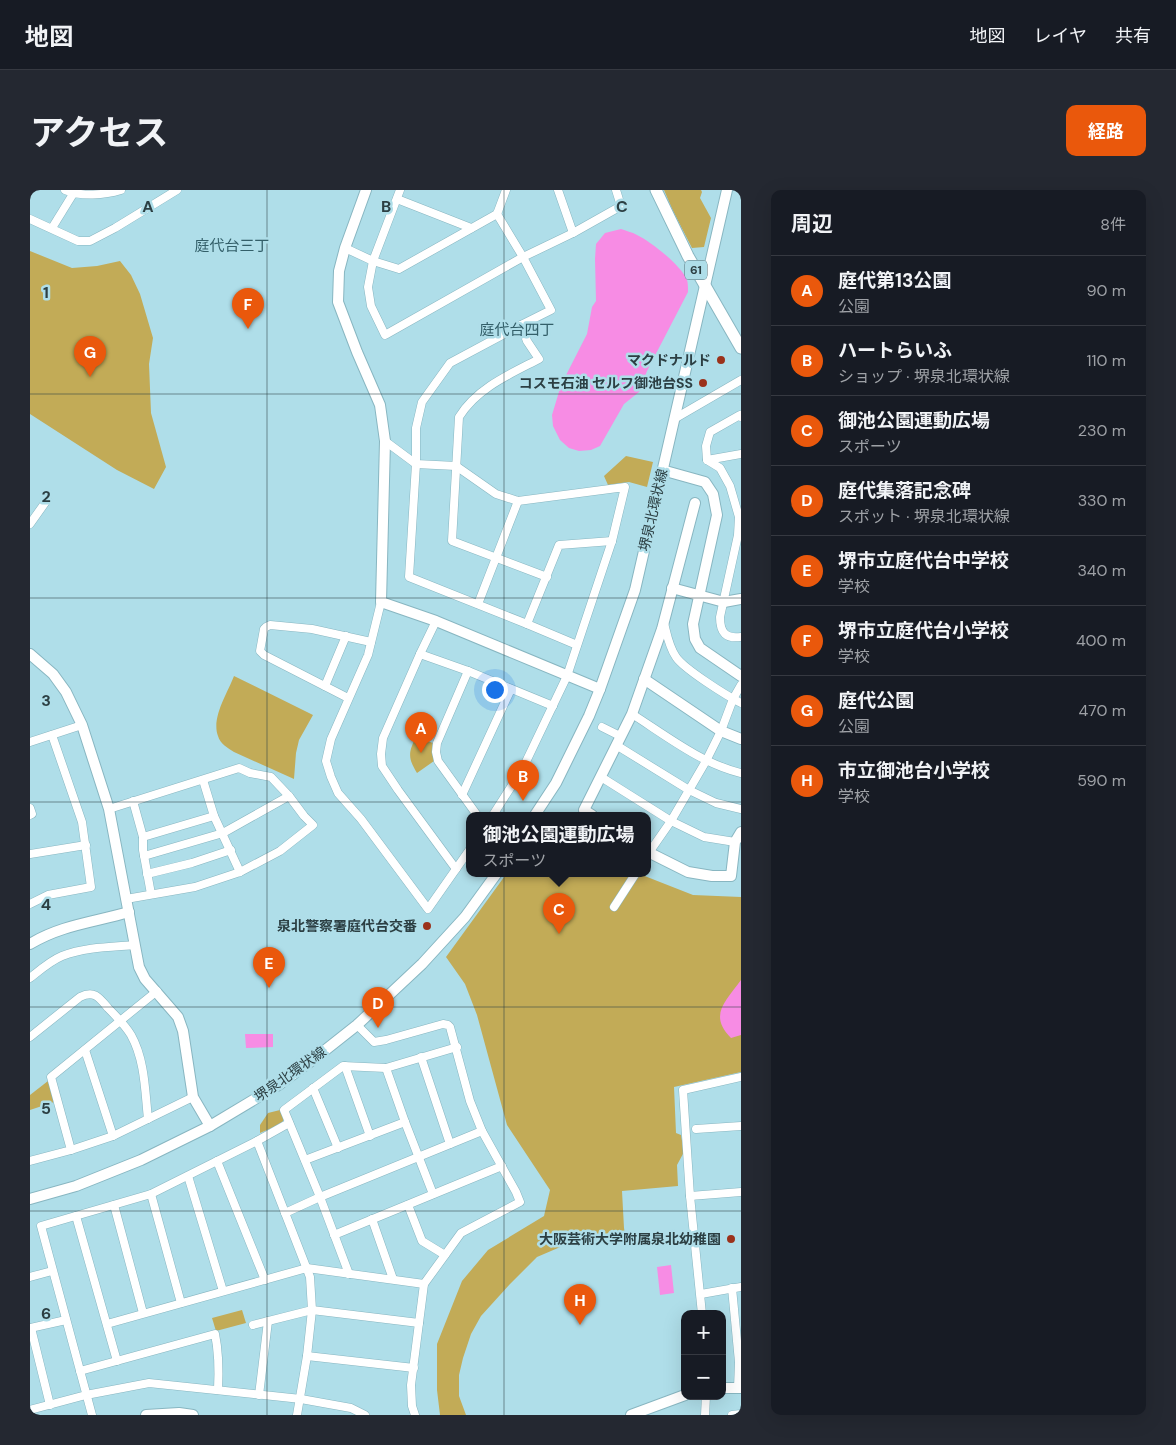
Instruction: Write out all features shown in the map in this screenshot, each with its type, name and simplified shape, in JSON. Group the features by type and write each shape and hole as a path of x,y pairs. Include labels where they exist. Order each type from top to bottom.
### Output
{"main road":[{"name":"61","path":"656,190 688,256 741,348"}],"street":[{"path":"52,228 69,192 96,194 120,190"},
{"path":"30,218 78,241 90,241 177,190"},
{"path":"366,190 345,248 339,271 338,302 380,404 385,442 381,602 368,655 331,739 326,761 338,793 361,820 428,909 466,855"},
{"path":"400,190 373,261 368,287 371,306 385,335 523,257 573,233 621,206 616,190"},
{"path":"345,248 373,261 399,269 497,214 506,190"},
{"path":"558,190 573,233"},
{"name":"堺泉北環状線","path":"537,812 556,784 589,716 635,590 727,190"},
{"path":"396,198 471,228"},
{"path":"497,214 523,257 551,310 450,363 422,402 416,428 416,464 409,578 577,645"},
{"path":"521,325 527,341 539,359 490,384 459,416 452,540 547,576"},
{"path":"674,419 741,380"},
{"path":"707,460 706,446 710,432 740,415 741,417"},
{"path":"385,442 416,464 456,466 496,494 518,501 625,487 612,541 567,676 523,768 495,812"},
{"path":"707,460 741,454"},
{"path":"707,460 720,468 732,490 739,517 737,561 720,618 726,636 730,638 741,637"},
{"path":"662,470 705,482 713,494 717,514 693,624 695,639 700,648 741,676"},
{"path":"732,490 741,489"},
{"path":"30,524 47,500"},
{"path":"478,604 518,501"},
{"path":"587,812 584,810 632,714 664,621 695,503"},
{"path":"527,624 559,545 612,541"},
{"path":"672,588 724,602 741,599"},
{"path":"381,602 436,621 600,689"},
{"path":"436,621 383,738 381,754 382,766 456,869"},
{"path":"664,621 669,642 677,658 688,669 737,701"},
{"path":"348,698 264,655 260,651 264,629 270,626 312,629 371,642"},
{"path":"325,686 346,636"},
{"path":"30,654 53,674 66,692 82,726 109,809 139,967 145,979 178,1017 183,1031 193,1097 210,1126"},
{"path":"420,654 468,671 553,706"},
{"path":"468,671 437,743 436,752 438,761 475,812"},
{"path":"644,679 721,731 741,739"},
{"path":"651,849 671,821 706,761 737,701 741,685"},
{"path":"462,794 511,689"},
{"path":"632,714 706,761 727,770 741,773"},
{"path":"30,742 82,726"},
{"path":"602,727 618,741 689,790 716,803 741,809"},
{"path":"30,904 48,895 92,887 82,822 52,735"},
{"path":"109,809 239,768 250,773 271,777 313,825 280,851 240,872 195,887 126,898"},
{"path":"601,777 671,821 704,837 735,842"},
{"path":"203,780 214,816 240,872"},
{"path":"144,856 223,832 289,796"},
{"path":"133,800 143,837 144,856 151,894"},
{"path":"30,808 32,814 30,815"},
{"path":"143,837 214,816"},
{"path":"651,854 688,872 712,876 732,876 735,842 741,832"},
{"path":"30,854 86,845"},
{"path":"147,874 192,863 231,850"},
{"name":"堺泉北環状線","path":"30,1199 76,1186 175,1144 210,1126 280,1084 357,1025 427,958 465,917 495,877"},
{"path":"614,907 633,877"},
{"path":"30,944 44,936 75,924 129,912"},
{"path":"30,978 61,957 75,952 135,944"},
{"path":"72,1150 51,1077 157,991"},
{"path":"30,1037 80,998 87,994 94,994 101,999 131,1034 140,1060 148,1119"},
{"path":"357,1025 374,1042 444,1024 450,1027 457,1047 470,1101 482,1131 520,1202 461,1233 424,1284 414,1368 410,1386 415,1415"},
{"path":"349,1274 284,1110 343,1066 386,1068 457,1047"},
{"path":"85,1050 113,1136"},
{"path":"421,1057 450,1144"},
{"path":"345,1066 370,1136"},
{"path":"386,1068 433,1194"},
{"path":"702,1310 690,1196 683,1090 741,1077"},
{"path":"313,1088 338,1148"},
{"path":"30,1159 72,1150 113,1136 193,1097"},
{"path":"304,1160 405,1122"},
{"path":"92,1415 41,1226 152,1194 289,1123"},
{"path":"696,1129 741,1126"},
{"path":"285,1212 482,1131"},
{"path":"257,1141 310,1277 312,1310 301,1399 297,1415"},
{"path":"217,1161 265,1280"},
{"path":"334,1235 502,1166"},
{"path":"188,1176 223,1291"},
{"path":"690,1196 741,1192"},
{"path":"152,1194 181,1303"},
{"path":"114,1205 144,1313"},
{"path":"408,1205 422,1242 444,1255"},
{"path":"76,1216 117,1360"},
{"path":"372,1219 393,1279"},
{"path":"107,1324 307,1268 424,1284"},
{"path":"30,1277 52,1271"},
{"path":"701,1294 741,1287"},
{"path":"726,1388 740,1388 738,1324 732,1288"},
{"path":"253,1325 312,1310 419,1323"},
{"path":"50,1405 30,1328 66,1320"},
{"path":"259,1395 268,1321"},
{"path":"80,1371 215,1334 218,1346 218,1390"},
{"path":"307,1356 414,1368"},
{"path":"30,1410 86,1395 149,1383 301,1399 351,1408 365,1415"},
{"path":"631,1415 681,1396"},
{"path":"704,1415 706,1400"},
{"path":"146,1415 179,1413 193,1415"},
{"path":"732,1415 741,1414"}],"shaded area":[{"path":"664,190 701,190 700,198 711,218 704,247 692,248"},
{"path":"621,229 643,238 672,261 684,274 688,284 688,292 647,371 639,392 624,404 600,446 591,450 579,451 569,448 560,440 553,426 552,415 561,385 587,334 592,307 596,301 596,244 605,233"},
{"path":"30,251 72,268 97,266 120,261 131,275 140,294 153,338 149,364 151,413 166,467 154,489 117,470 30,414"},
{"path":"626,456 653,462 647,487 629,482 608,485 604,476"},
{"path":"234,676 313,715 299,740 294,779 234,752 220,741 216,729 218,713"},
{"path":"416,737 433,743 434,761 417,773 410,755"},
{"path":"504,877 647,877 693,895 741,897 741,1072 674,1087 676,1133 681,1135 684,1152 677,1165 678,1186 622,1191 626,1240 565,1245 537,1257 481,1316 471,1334 459,1375 459,1396 466,1415 440,1415 437,1390 437,1344 462,1281 488,1250 544,1216 550,1190 507,1125 477,1015 465,984 446,957"},
{"path":"741,980 741,1035 731,1038 724,1030 720,1015 725,1002"},
{"path":"245,1034 273,1034 273,1047 246,1048"},
{"path":"48,1081 54,1102 30,1110 30,1095"},
{"path":"280,1110 283,1117 281,1124 260,1133 260,1125 268,1113"},
{"path":"671,1265 674,1293 660,1295 657,1267"},
{"path":"242,1310 246,1323 216,1331 212,1318"}],"place":[{"name":"堺市立庭代台小学校","path":"248,329"},
{"name":"マクドナルド","path":"721,360"},
{"name":"庭代公園","path":"90,377"},
{"name":"コスモ石油 セルフ御池台SS","path":"703,383"},
{"name":"庭代第13公園","path":"421,753"},
{"name":"ハートらいふ","path":"523,801"},
{"name":"泉北警察署庭代台交番","path":"427,926"},
{"name":"御池公園運動広場","path":"559,934"},
{"name":"堺市立庭代台中学校","path":"269,988"},
{"name":"庭代集落記念碑","path":"378,1028"},
{"name":"大阪芸術大学附属泉北幼稚園","path":"731,1239"},
{"name":"市立御池台小学校","path":"580,1325"}],"district":[{"name":"庭代台三丁","path":"232,246"},
{"name":"庭代台四丁","path":"517,330"}]}
